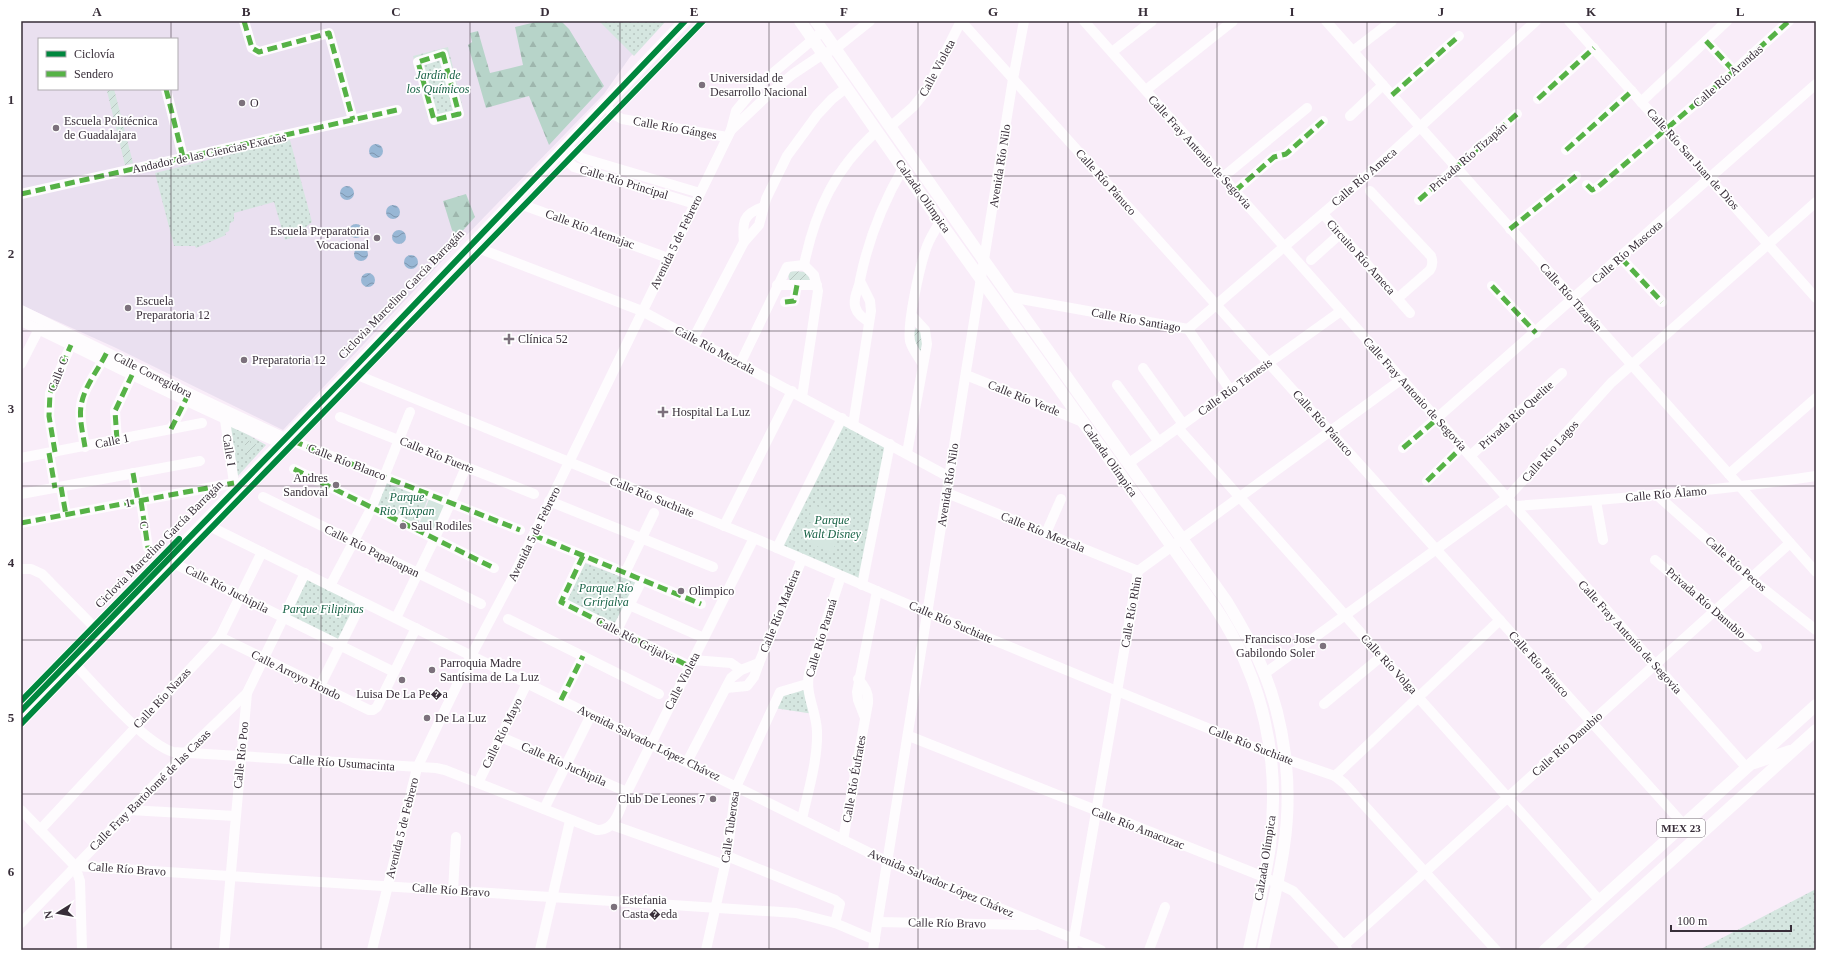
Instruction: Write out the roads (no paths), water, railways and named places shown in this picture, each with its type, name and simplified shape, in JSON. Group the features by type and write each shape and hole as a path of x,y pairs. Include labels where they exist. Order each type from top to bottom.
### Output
{"main road":[{"path":"21,711 203,523 235,486 283,441 350,372 562,148 685,21"},
{"name":"Calzada Olímpica","path":"800,21 940,222 1223,619 1241,651 1261,704 1271,754 1273,784 1272,818 1264,877 1249,950"},
{"name":"Calzada Olímpica","path":"816,21 985,262 1227,602 1247,636 1264,674 1279,722 1285,759 1286,816 1284,845 1263,950"},
{"name":"MEX 23","path":"1545,950 1816,705"},
{"name":"MEX 23","path":"1572,950 1816,730"},
{"path":"1747,766 1795,749"}],"street":[{"path":"244,21 252,48 259,52 329,33 353,120"},
{"name":"Avenida 5 de Febrero","path":"729,134 768,95 793,74 823,54 836,49 870,21"},
{"name":"Calle Río Pánuco","path":"961,21 1684,825"},
{"name":"Calle Violeta","path":"890,127 913,107 926,91 961,21"},
{"name":"Avenida Río Nilo","path":"874,945 909,736 1013,79 1024,21"},
{"name":"Calle Fray Antonio de Segovia","path":"1084,21 1514,506 1747,766"},
{"path":"1112,52 1152,21"},
{"path":"1146,90 1233,21"},
{"name":"Calle Río Tizapán","path":"1326,21 1816,572"},
{"path":"1353,52 1392,21"},
{"name":"Calle Río Ameca","path":"1188,329 1285,247 1421,128 1536,21"},
{"name":"Calle Río San Juan de Dios","path":"1569,21 1815,295"},
{"path":"1641,102 1728,21"},
{"name":"Calle Río Arandas","path":"1587,185 1593,190 1598,187 1734,71 1789,21"},
{"name":"Avenida 5 de Febrero","path":"372,950 417,768 471,656 569,462 729,134 736,111 754,89 823,31"},
{"path":"1392,95 1459,36"},
{"path":"1706,41 1734,71"},
{"path":"1538,99 1594,48"},
{"path":"443,54 459,114 448,117 434,120 418,62 443,54"},
{"name":"Calle Río Mascota","path":"1403,448 1574,300 1816,84"},
{"path":"1350,116 1383,85"},
{"path":"693,339 744,242 759,225 763,207 775,179 800,138 832,98 846,88"},
{"path":"166,90 184,157"},
{"path":"1566,150 1632,91"},
{"name":"Calle Río Gánges","path":"604,105 613,114 622,119 729,134"},
{"path":"1222,177 1307,108"},
{"name":"Andador de las Ciencias Exactas","path":"21,194 397,110"},
{"name":"Privada Río Tizapán","path":"1419,200 1517,114"},
{"path":"1235,191 1274,157 1285,154 1323,121"},
{"path":"804,265 817,219 829,190 845,164 861,145 877,131"},
{"name":"Calle Río Principal","path":"562,148 582,158 700,193"},
{"name":"Calle Río Principal","path":"562,148 574,167 695,204"},
{"path":"870,322 858,312 855,304 855,296 868,245 892,187 903,168"},
{"path":"1510,228 1576,176"},
{"name":"Circuito Río Ameca","path":"1323,214 1398,298 1430,270 1433,264 1432,259 1431,256 1370,191"},
{"name":"Calle Río Atemajac","path":"512,201 668,258"},
{"name":"Calle Río Lagos","path":"1264,674 1507,498 1611,383 1816,202"},
{"path":"744,242 743,228 747,217 753,211 763,207"},
{"path":"922,363 910,341 912,316 917,283 924,254 940,222"},
{"path":"1311,260 1340,234"},
{"name":"Calle Río Mezcala","path":"470,245 642,311 949,477"},
{"path":"1621,258 1662,302"},
{"path":"740,364 787,267 804,265 812,272 818,291 802,397"},
{"path":"853,424 871,311 870,301 860,281"},
{"path":"777,285 817,285"},
{"path":"785,302 794,301 797,285"},
{"path":"1492,286 1536,333"},
{"name":"Calle Río Santiago","path":"1010,297 1188,329 1231,391"},
{"path":"1398,298 1410,313"},
{"name":"Calle Corregidora","path":"21,310 105,356 187,398"},
{"name":"Calle Río Támesis","path":"1129,463 1341,311"},
{"path":"907,453 922,363 927,344 926,334 923,328 912,316"},
{"name":"Calle Corregidora","path":"21,320 71,345 105,356 132,375 200,403 283,441"},
{"path":"21,364 39,329"},
{"name":"Calle C","path":"66,515 58,487 52,453 49,416 50,393 71,345"},
{"path":"85,447 80,417 81,406 84,394 105,356"},
{"name":"Calle Río Volga","path":"1144,368 1181,426 1240,497 1600,900"},
{"name":"Calle Río Suchiate","path":"350,372 754,538 928,613 1117,691 1271,754 1335,776 1345,784 1496,950"},
{"name":"Calle Río Verde","path":"966,374 1083,422"},
{"name":"Privada Río Quelite","path":"1470,456 1562,374"},
{"path":"117,440 115,411 132,375"},
{"name":"Calle Río Rhin","path":"1072,950 1138,571 1402,379"},
{"path":"1117,385 1159,442"},
{"path":"724,526 792,392"},
{"path":"171,429 187,398"},
{"path":"1729,474 1816,398"},
{"path":"330,586 372,507 410,412"},
{"name":"Calle I","path":"226,415 235,486"},
{"name":"Calle Río Fuerte","path":"340,417 534,494"},
{"path":"777,548 842,418"},
{"name":"Calle 1","path":"21,458 202,424"},
{"name":"Calle Río Blanco","path":"283,441 384,476 520,530"},
{"path":"862,585 890,444"},
{"path":"1427,481 1462,447"},
{"path":"21,494 200,461"},
{"path":"396,618 435,538 466,467"},
{"path":"294,469 494,568"},
{"name":"C","path":"133,473 148,548"},
{"name":"Calle Río Álamo","path":"1514,506 1658,496 1740,487 1816,476"},
{"name":"1","path":"21,523 139,501 235,486"},
{"name":"Calle Río Mezcala","path":"947,493 1138,571"},
{"name":"Calle Río Pecos","path":"1658,496 1750,578 1816,630"},
{"name":"Calle Río Papaloapan","path":"263,497 481,604"},
{"path":"1046,533 1061,499"},
{"path":"549,501 713,567"},
{"path":"1596,501 1603,540"},
{"path":"625,573 654,512"},
{"name":"Avenida Salvador López Chávez","path":"203,523 888,862 1100,950"},
{"path":"533,535 701,604"},
{"name":"Calle Violeta","path":"612,825 650,744 754,538"},
{"name":"Calle Río Danubio","path":"1345,948 1425,872 1790,543"},
{"name":"Calle Río Nazas","path":"40,830 220,637 262,552"},
{"name":"Calle Río Grijalva","path":"583,556 561,602 617,630 691,663"},
{"name":"Calle Río Madeira","path":"726,688 747,686 754,678 802,559"},
{"name":"Calle Río Juchipila","path":"167,560 241,595 394,672"},
{"name":"Privada Río Danubio","path":"1655,560 1757,647"},
{"path":"21,569 31,568 42,574 98,631"},
{"name":"Calle Río Poo","path":"224,950 240,757 247,693 305,573"},
{"name":"Calle Río Paraná","path":"802,820 816,746 817,732 816,721 807,684 809,673 841,576"},
{"path":"617,630 642,580"},
{"name":"Calle Río Éufrates","path":"844,840 868,694 865,687 858,680 877,591"},
{"path":"320,686 362,602"},
{"path":"629,605 704,638"},
{"path":"508,619 659,694"},
{"path":"1335,776 1500,620"},
{"path":"394,672 416,628"},
{"name":"Calle Arroyo Hondo","path":"220,637 369,710 373,710 377,707 394,672"},
{"path":"561,700 583,656"},
{"path":"1324,704 1382,656"},
{"name":"Calle Río Usumacinta","path":"71,660 136,726 164,749 185,753 445,770 597,830 606,830 612,825"},
{"path":"691,663 731,663 741,670"},
{"name":"Calle Río Madeira","path":"687,762 731,678 741,670 759,663"},
{"name":"Calle Río Mayo","path":"478,783 527,683"},
{"name":"Calle Tuberosa","path":"706,950 726,860 736,787 780,692 807,684"},
{"name":"Calle Fray Bartolomé de las Casas","path":"21,923 185,753 247,693"},
{"path":"544,809 591,715"},
{"name":"Calle Río Amacuzac","path":"909,736 1277,883 1293,891 1345,948"},
{"name":"Calle Río Juchipila","path":"501,737 627,792"},
{"name":"Calle Río Bravo","path":"21,810 75,866 716,909 796,913 835,923 874,945"},
{"path":"130,810 235,816"},
{"path":"540,950 570,820"},
{"path":"612,825 726,860 835,900 840,904 835,923"},
{"path":"453,891 456,837"},
{"path":"75,866 80,881 82,950"},
{"path":"1149,950 1165,907"},
{"name":"Calle Río Bravo","path":"878,922 1041,925"}],"water":[{"path":"376,144 381,146 383,151 381,156 376,158 371,156 369,151 371,146"},
{"path":"347,186 352,188 354,193 352,198 347,200 342,198 340,193 342,188"},
{"path":"393,205 398,207 400,212 398,217 393,219 388,217 386,212 388,207"},
{"path":"356,224 361,226 363,231 361,236 356,238 351,236 349,231 351,226"},
{"path":"399,230 404,232 406,237 404,242 399,244 394,242 392,237 394,232"},
{"path":"361,247 366,249 368,254 366,259 361,261 356,259 354,254 356,249"},
{"path":"411,255 416,257 418,262 416,267 411,269 406,267 404,262 406,257"},
{"path":"368,273 373,275 375,280 373,285 368,287 363,285 361,280 363,275"}],"place":[{"name":"Universidad de Desarrollo Nacional","path":"702,85"},
{"name":"O","path":"242,103"},
{"name":"Escuela Politécnica de Guadalajara","path":"56,128"},
{"name":"Escuela Preparatoria Vocacional","path":"377,238"},
{"name":"Escuela Preparatoria 12","path":"128,308"},
{"name":"Clínica 52","path":"509,339"},
{"name":"Preparatoria 12","path":"244,360"},
{"name":"Hospital La Luz","path":"663,412"},
{"name":"Andres Sandoval","path":"336,485"},
{"name":"Saul Rodiles","path":"403,526"},
{"name":"Olimpico","path":"681,591"},
{"name":"Francisco Jose Gabilondo Soler","path":"1323,646"},
{"name":"Parroquia Madre Santísima de La Luz","path":"432,670"},
{"name":"Luisa De La Pe�a","path":"402,680"},
{"name":"De La Luz","path":"427,718"},
{"name":"Club De Leones 7","path":"713,799"},
{"name":"Estefania Casta�eda","path":"614,907"}],"park label":[{"name":"Jardín de los Químicos","path":"438,82"},
{"name":"Parque Rio Tuxpan","path":"407,504"},
{"name":"Parque Walt Disney","path":"832,527"},
{"name":"Parque Río Grírjalva","path":"606,595"},
{"name":"Parque Filipinas","path":"323,609"}]}
